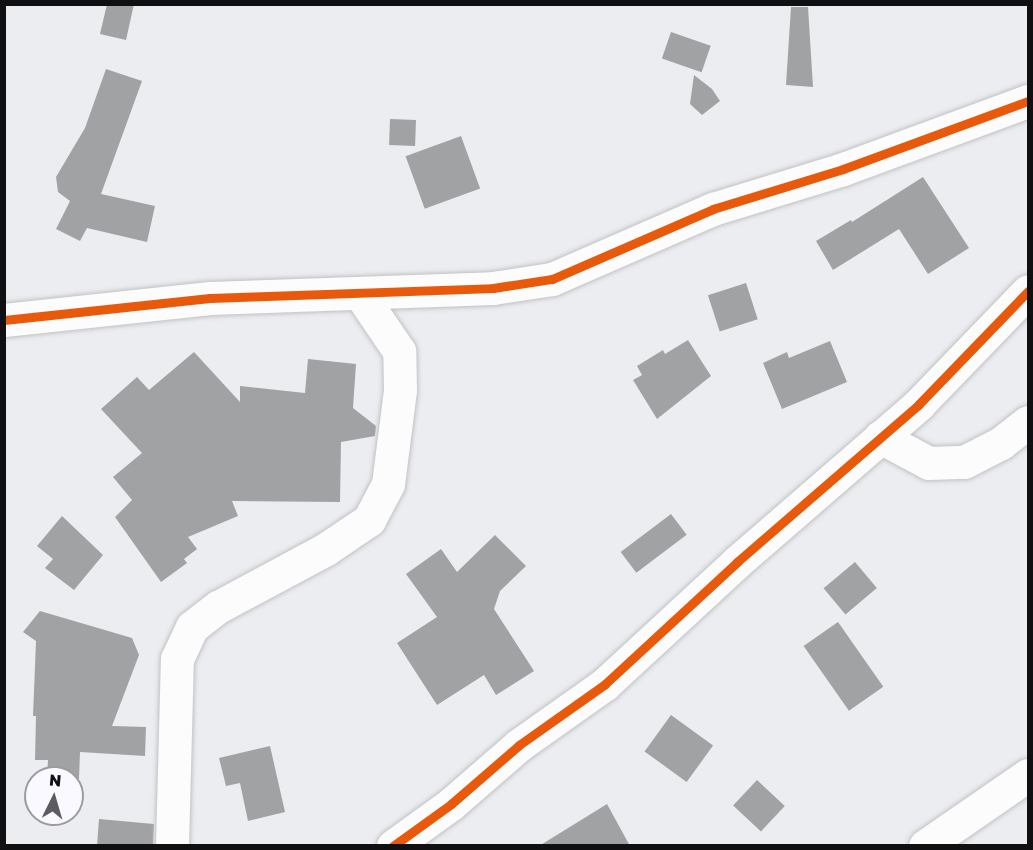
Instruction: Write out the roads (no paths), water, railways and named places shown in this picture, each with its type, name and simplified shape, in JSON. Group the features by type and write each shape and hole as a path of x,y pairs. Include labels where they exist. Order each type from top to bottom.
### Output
{"street":[{"path":"4,320 210,298 361,295 493,288 552,279 713,209 843,169 1029,101"},
{"path":"393,846 452,804 519,745 605,684 737,562 918,405 1029,291"},
{"path":"172,846 177,659 192,627 218,607 326,549 369,520 388,484 399,401 399,351 361,295"},
{"path":"880,437 929,463 964,462 1001,443 1029,422"},
{"path":"931,844 1029,775"}]}
